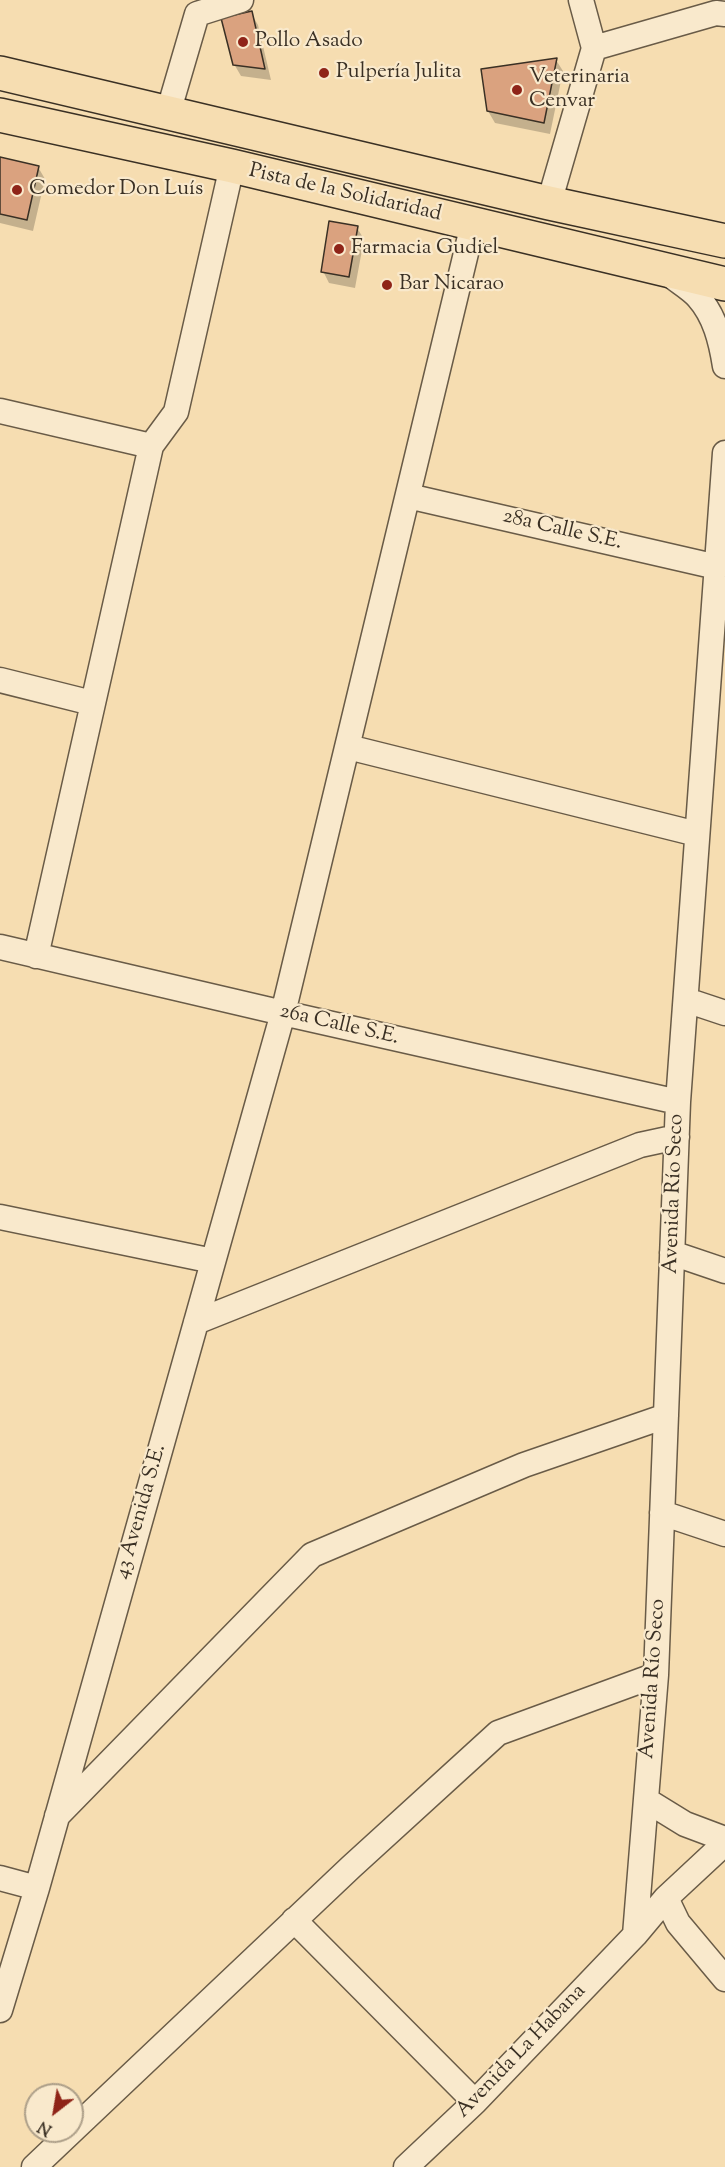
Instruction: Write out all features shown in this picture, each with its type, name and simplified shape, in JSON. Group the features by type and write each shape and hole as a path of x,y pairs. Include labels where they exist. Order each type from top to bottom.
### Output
{"main road":[{"name":"Pista de la Solidaridad","path":"0,72 549,203 725,241"},
{"name":"Pista de la Solidaridad","path":"0,115 232,166 725,284"}],"street":[{"path":"168,113 197,14 241,0"},
{"path":"549,203 594,48 581,0"},
{"path":"594,48 716,13 725,14"},
{"path":"36,956 151,446 176,412 232,166"},
{"name":"43 Avenida S.E.","path":"0,2010 37,1888 283,1013 473,224"},
{"path":"663,270 697,296 709,312 718,331 725,366"},
{"path":"0,411 151,446"},
{"name":"Avenida Río Seco","path":"635,1935 656,1675 678,1102 698,834 715,728 717,567 725,462"},
{"name":"28a Calle S.E.","path":"408,496 717,567"},
{"path":"0,680 92,703"},
{"path":"348,747 698,834"},
{"name":"26a Calle S.E.","path":"0,947 678,1102"},
{"path":"686,999 725,1013"},
{"path":"196,1322 640,1145 677,1137"},
{"path":"0,1217 213,1261"},
{"path":"672,1253 725,1270"},
{"path":"55,1818 312,1555 524,1465 666,1416"},
{"path":"662,1513 725,1534"},
{"path":"84,2120 294,1920 498,1733 656,1675"},
{"path":"646,1800 685,1824 725,1839"},
{"name":"Avenida La Habana","path":"406,2167 475,2102 635,1935 666,1898 725,1844"},
{"path":"0,1878 37,1888"},
{"path":"666,1898 678,1923 725,1979"},
{"path":"294,1920 475,2102"},
{"path":"34,2167 59,2143"}],"building":[{"name":"Pollo Asado","path":"252,11 265,69 233,65 221,18"},
{"name":"Veterinaria Cenvar","path":"557,58 544,123 487,111 481,69"},
{"name":"Comedor Don Luís","path":"0,157 39,166 27,220 0,214"},
{"name":"Farmacia Gudiel","path":"329,221 358,226 349,277 321,272"}],"place":[{"name":"Pollo Asado","path":"243,42"},
{"name":"Pulpería Julita","path":"324,73"},
{"name":"Veterinaria Cenvar","path":"517,90"},
{"name":"Comedor Don Luís","path":"17,190"},
{"name":"Farmacia Gudiel","path":"339,249"},
{"name":"Bar Nicarao","path":"387,285"}]}
